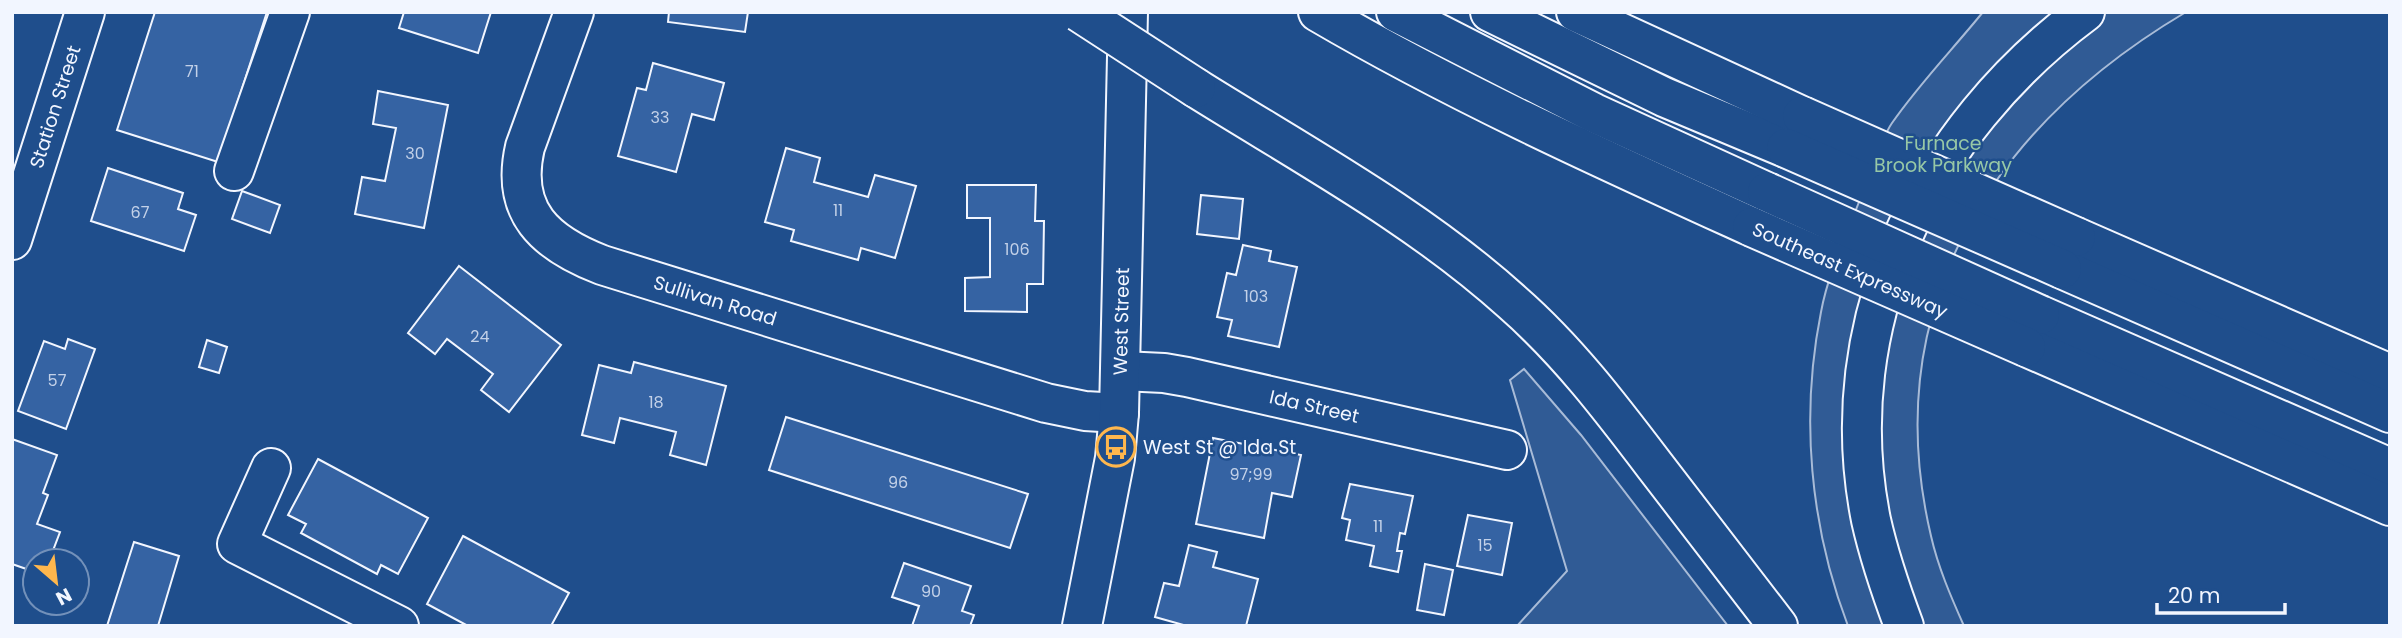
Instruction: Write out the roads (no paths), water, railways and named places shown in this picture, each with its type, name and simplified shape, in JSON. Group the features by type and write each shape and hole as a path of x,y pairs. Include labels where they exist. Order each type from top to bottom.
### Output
{"main road":[{"name":"Station Street","path":"12,240 26,148 85,12"},
{"path":"234,171 290,12"},
{"name":"Sullivan Road","path":"574,12 520,167 521,187 528,205 549,237 562,247 602,265 1046,403 1085,411 1119,413"},
{"path":"1079,12 1393,211 1456,255 1514,303 1565,354 1612,410 1778,626"},
{"name":"West Street","path":"1082,626 1115,458 1119,413 1122,370 1122,175 1128,12"},
{"name":"Southeast Expressway","path":"1318,12 1371,43 1577,148 1752,227 2033,331 2390,506"},
{"path":"1396,12 1594,113 1768,192 2033,331 2390,468"},
{"path":"1490,12 1664,97 1794,132"},
{"path":"1576,12 1794,132 2069,253 2390,413"},
{"path":"1904,626 1890,590 1871,517 1863,440 1872,322 1883,284 1914,211 1959,138 2015,72 2085,12"},
{"path":"2069,253 2390,374"},
{"name":"Ida Street","path":"1122,370 1187,376 1507,450"},
{"path":"271,468 237,544 399,626"}],"place":[{"name":"West St @ Ida St","path":"1116,447"}],"park label":[{"name":"Furnace Brook Parkway","path":"1943,154"}]}
